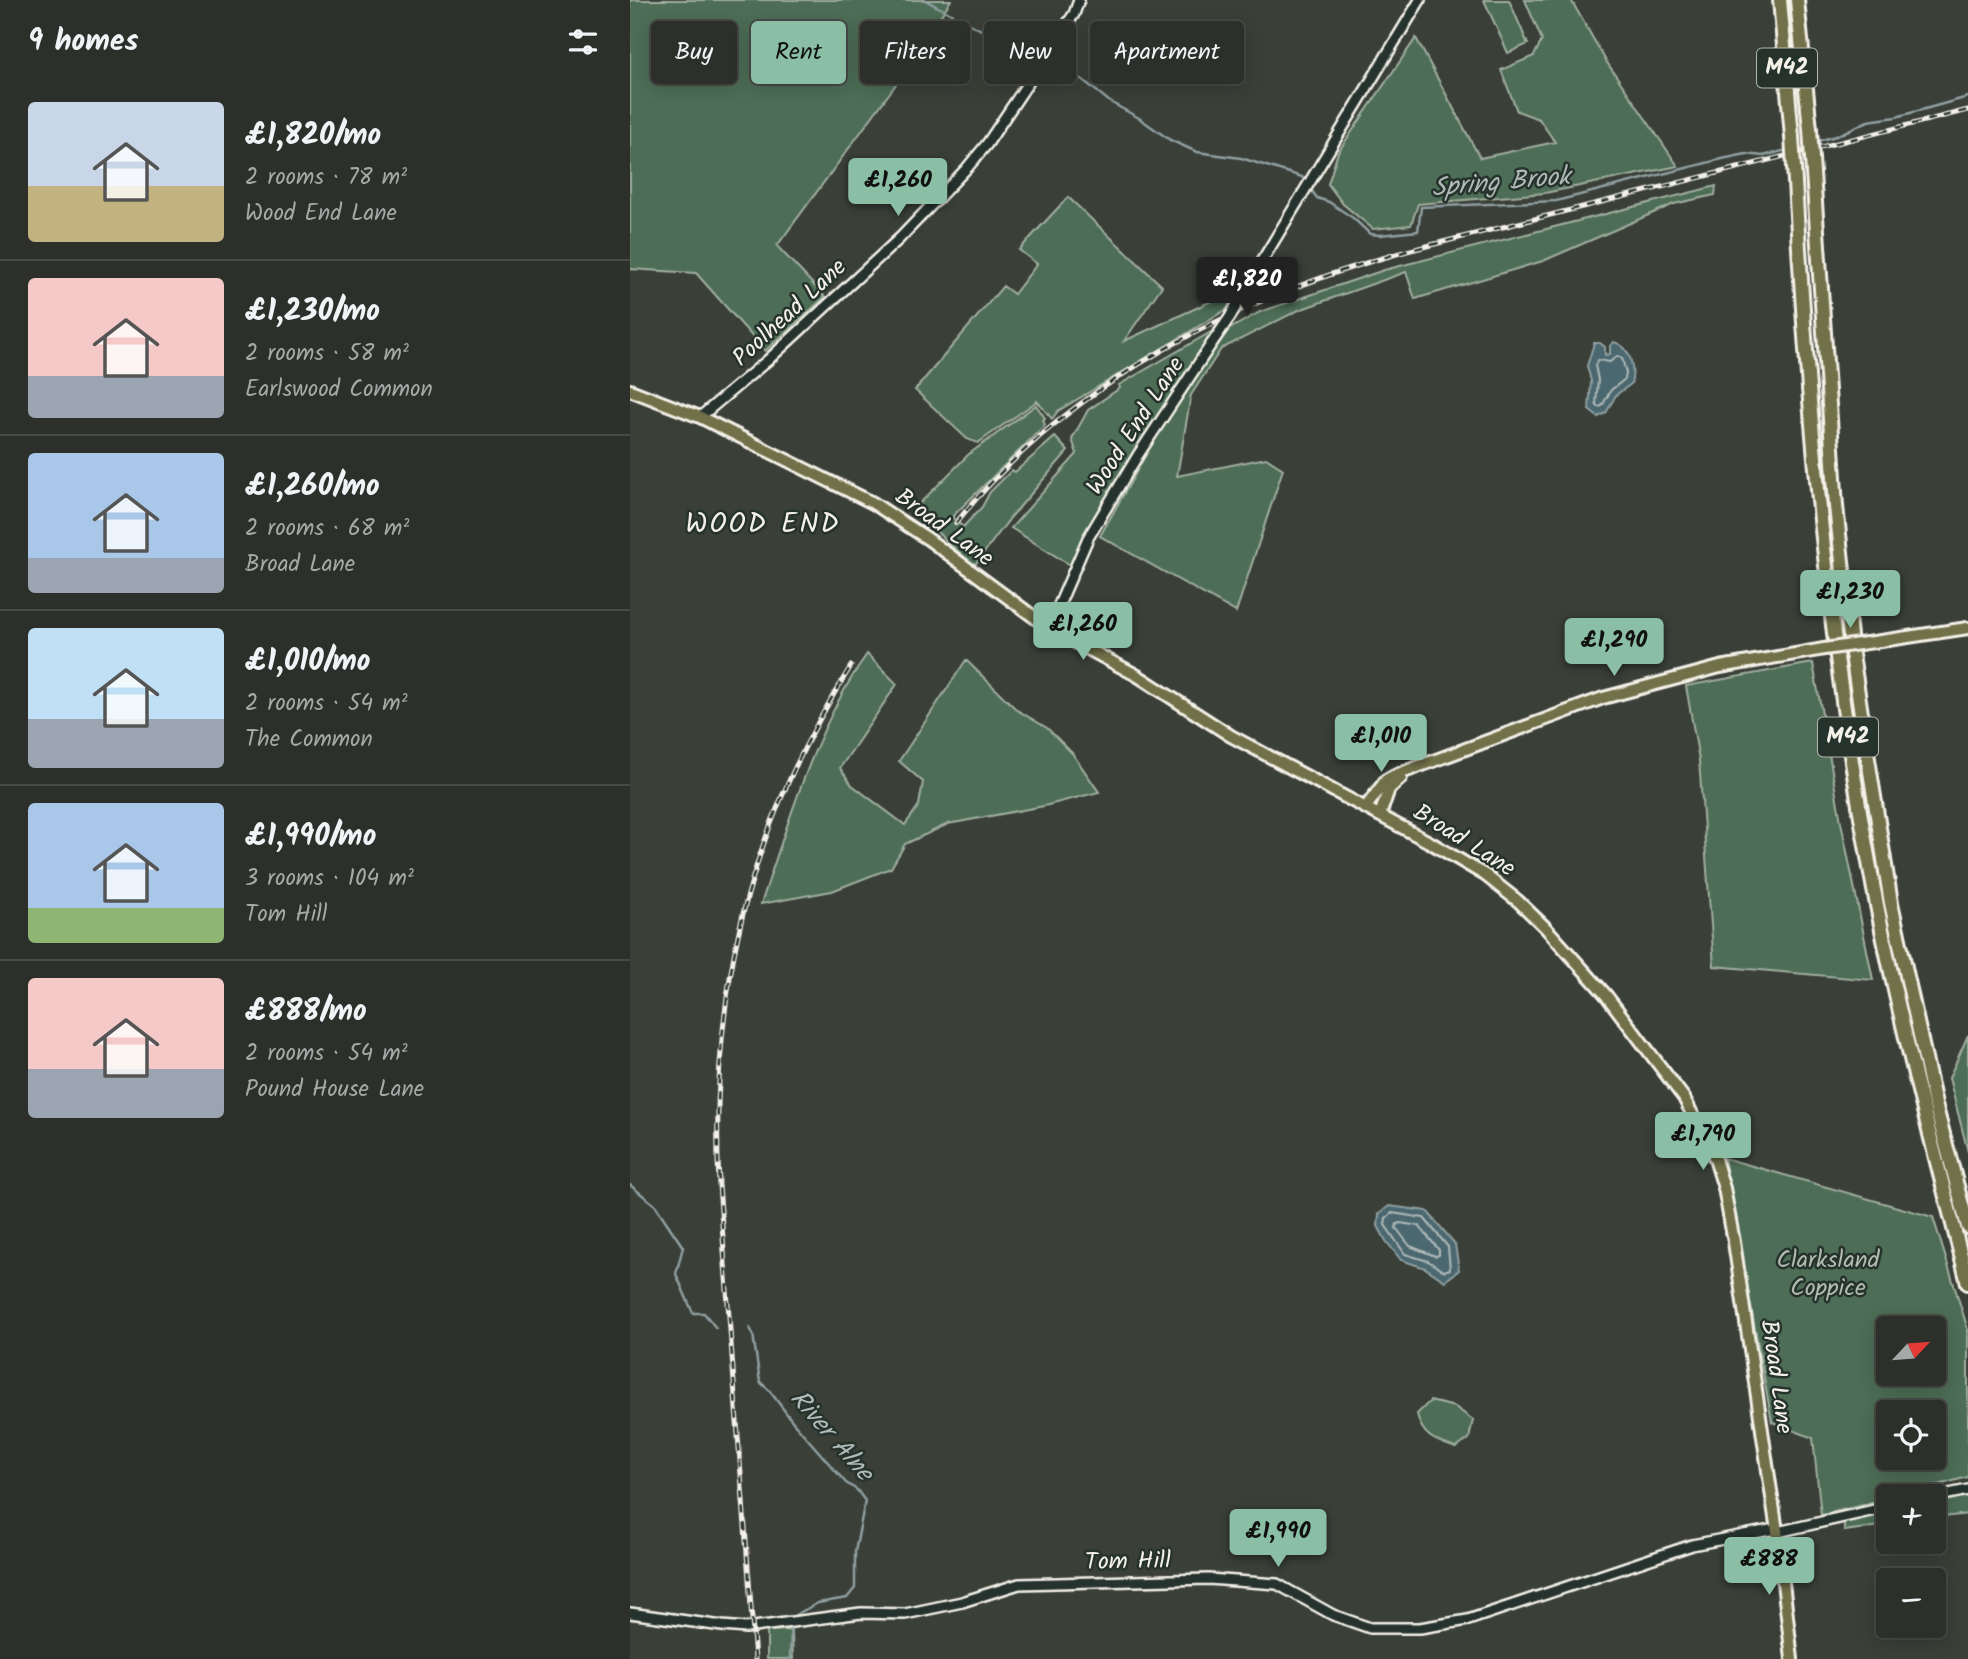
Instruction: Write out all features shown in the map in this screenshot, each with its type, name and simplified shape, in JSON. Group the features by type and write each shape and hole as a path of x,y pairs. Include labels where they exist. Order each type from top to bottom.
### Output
{"highway":[{"name":"M42","path":"1780,0 1817,480 1831,618 1852,764 1885,944 1968,1283"},
{"name":"M42","path":"1797,0 1810,129 1836,506 1865,740 1891,903 1935,1104 1968,1227"}],"main road":[{"name":"Broad Lane","path":"630,390 700,417 885,510 1049,628 1138,676 1231,736 1366,807 1485,875 1518,901 1606,995 1684,1098 1715,1159 1724,1188 1777,1531 1792,1659"},
{"path":"1366,807 1386,780 1603,698 1720,667 1968,628"},
{"path":"1380,815 1389,789 1396,780 1422,766"}],"street":[{"name":"Poolhead Lane","path":"700,417 768,360 900,238 967,168 987,144 1032,78 1074,14 1079,0"},
{"name":"Wood End Lane","path":"1049,628 1088,538 1138,455 1230,317 1420,0"},
{"path":"1946,1495 1968,1490"},
{"name":"Tom Hill","path":"630,1613 746,1628 861,1613 905,1614 962,1602 1019,1584 1208,1579 1277,1584 1333,1615 1370,1628 1420,1628 1468,1620 1692,1545 1777,1531 1876,1510"}],"green space":[{"path":"630,0 951,0 937,21 860,21 860,84 896,84 777,246 825,297 765,351 696,273 630,269"},
{"path":"1484,0 1509,0 1528,44 1508,53"},
{"path":"1525,0 1571,0 1606,61 1678,166 1545,193 1418,204 1411,225 1373,229 1343,204 1328,184 1338,152 1416,38 1480,158 1555,142 1539,119 1517,111 1501,70 1534,56 1542,40"},
{"path":"1716,186 1715,195 1674,204 1543,261 1415,299 1406,272 1299,310 1221,349 1191,395 1177,476 1266,458 1283,469 1236,612 1100,536 1169,414 1209,350 1228,330 1260,312 1384,270"},
{"path":"1068,197 1162,286 1124,341 1238,289 1227,309 1058,411 1052,419 1037,401 978,443 967,439 915,390 1003,286 1014,294 1037,264 1019,250"},
{"path":"1216,329 1117,479 1070,565 1011,528 1077,454 1072,439 1088,410 1120,388 1119,385"},
{"path":"1036,405 1045,418 1045,425 952,517 963,527 982,507 990,492 1012,470 1015,472 1055,437 1068,451 1011,517 974,566 939,534 929,521 913,510 969,454"},
{"path":"867,654 897,684 840,768 852,785 905,825 919,805 923,782 899,761 966,660 1017,710 1047,728 1072,753 1099,792 1044,806 948,824 905,844 891,868 832,891 761,904 793,807 818,743 849,682"},
{"path":"1813,663 1873,980 1714,966 1699,760 1686,686"},
{"path":"1968,1035 1968,1152 1949,1078"},
{"name":"Clarksland Coppice","path":"1724,1158 1933,1217 1968,1330 1968,1477 1942,1484 1876,1484 1876,1502 1821,1515 1813,1438 1772,1422"},
{"path":"1430,1401 1455,1407 1473,1420 1469,1439 1456,1448 1426,1433 1417,1414"},
{"path":"1968,1495 1968,1514 1946,1517 1946,1500"},
{"path":"1876,1514 1876,1527 1844,1531 1844,1521"},
{"path":"788,1630 792,1634 793,1659 767,1659 767,1631"}],"water":[{"path":"1614,342 1620,344 1628,353 1632,372 1631,384 1616,395 1606,413 1598,417 1589,410 1591,381 1587,366 1594,343 1605,347 1605,355 1610,354 1610,346"},
{"path":"1389,1206 1427,1211 1455,1244 1459,1270 1445,1281 1425,1268 1401,1260 1378,1226 1379,1214"}],"waterway":[{"name":"Spring Brook","path":"925,0 984,31"},
{"name":"Spring Brook","path":"1076,76 1110,102 1170,140 1197,152 1241,158 1302,177 1317,198 1329,202 1353,218 1370,234 1418,231 1421,207 1556,201 1722,159 1746,154 1763,156 1787,150"},
{"name":"Spring Brook","path":"1814,142 1836,136 1868,121 1896,117 1968,97"},
{"name":"River Alne","path":"630,1185 655,1205 683,1247 676,1274 693,1313 704,1313 716,1328"},
{"name":"River Alne","path":"750,1328 760,1382 846,1483 857,1490 865,1501 855,1552 855,1588 847,1598 818,1603 795,1615"},
{"name":"River Alne","path":"790,1659 791,1629"}],"railway":[{"path":"956,523 1001,473 1050,428 1103,388 1160,352 1219,320 1281,293 1343,270 1407,251 1968,110"},
{"path":"755,1659 719,1185 719,1080 723,1028 730,975 741,924 771,823 805,746 851,666"}],"district":[{"name":"WOOD END","path":"763,524"}]}
